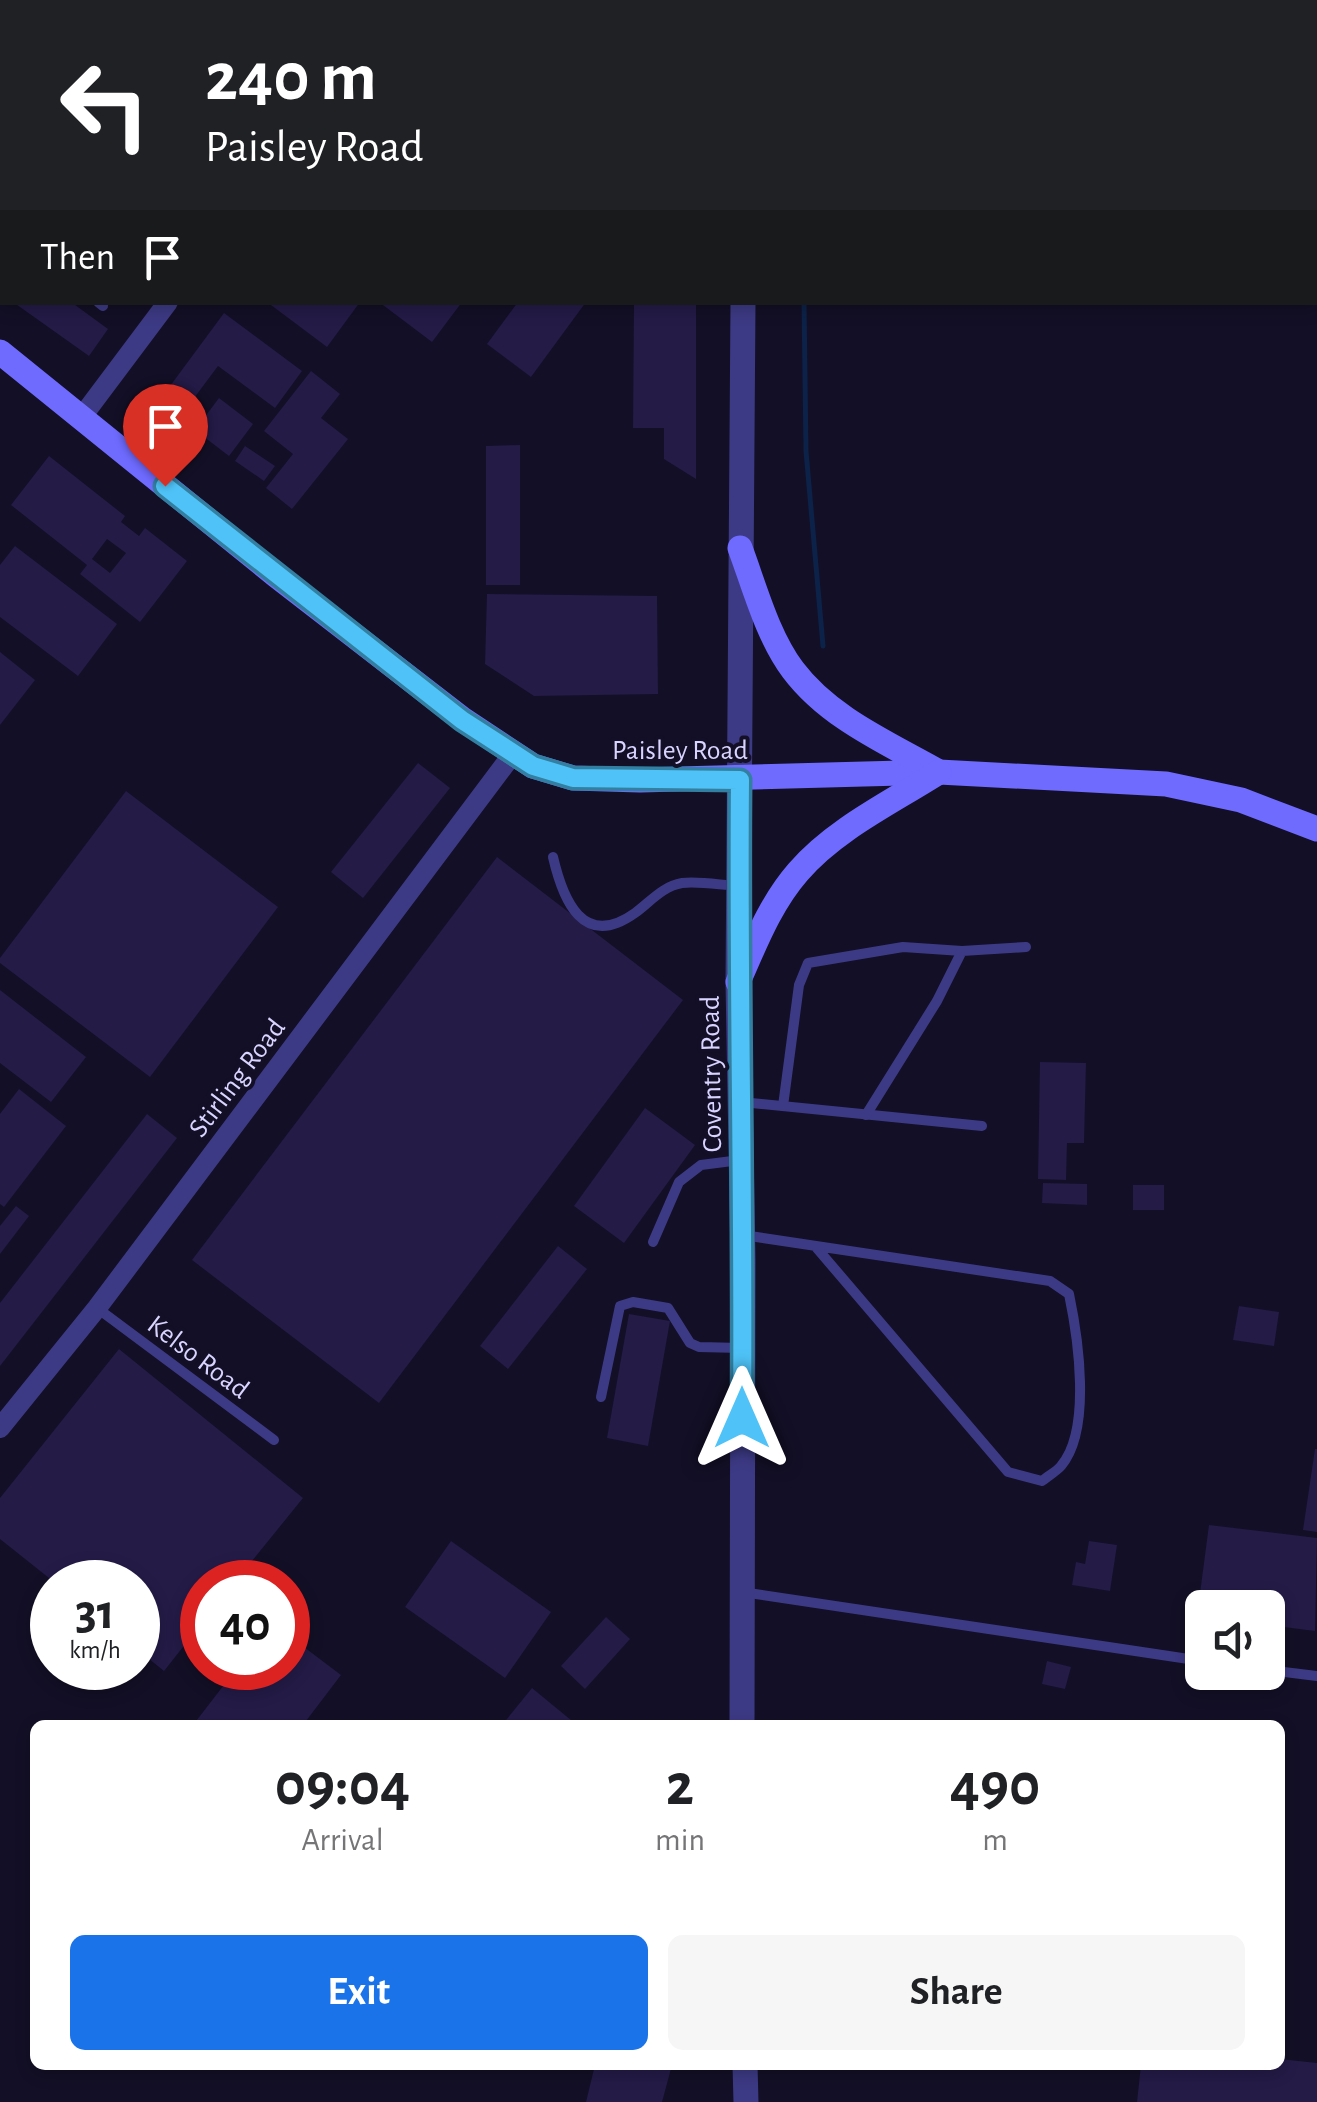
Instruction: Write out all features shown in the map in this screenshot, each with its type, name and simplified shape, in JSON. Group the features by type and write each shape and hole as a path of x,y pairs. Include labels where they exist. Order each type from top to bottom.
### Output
{"main road":[{"name":"Paisley Road","path":"0,352 277,576 512,755 533,766 573,778 740,780 939,772 1166,784 1241,800 1317,829"},
{"path":"738,982 768,914 806,863 839,836 939,772 838,715 810,690 775,640 740,548"}],"street":[{"path":"80,418 166,305"},
{"name":"Coventry Road","path":"742,305 738,982 742,1720"},
{"name":"Stirling Road","path":"0,1428 96,1308 512,755"},
{"path":"746,2070 746,2102"}],"lane":[{"path":"553,857 560,888 572,910 598,926 632,915 658,893 680,883 739,886"},
{"path":"783,1106 799,985 808,963 903,947 1026,947"},
{"path":"866,1116 937,1001 962,950"},
{"path":"740,1102 982,1126"},
{"path":"653,1242 678,1182 701,1165 741,1160"},
{"path":"742,1235 816,1246 1050,1282 1069,1294 1078,1339 1078,1428 1063,1465 1042,1480 1008,1472 816,1246"},
{"path":"602,1397 620,1306 632,1302 668,1308 690,1343 699,1347 742,1348"},
{"name":"Kelso Road","path":"96,1308 274,1440"},
{"path":"741,1592 1185,1658"},
{"path":"1285,1672 1317,1676"}],"building":[{"path":"17,305 75,305 108,329 89,356"},
{"path":"271,305 358,305 327,347"},
{"path":"383,305 460,305 432,342"},
{"path":"516,305 584,305 531,377 487,344"},
{"path":"634,305 696,305 696,479 664,459 664,428 633,428"},
{"path":"224,313 302,371 275,408 218,366 177,421 156,405"},
{"path":"311,371 340,394 321,418 348,439 292,509 266,488 293,454 264,431"},
{"path":"219,398 253,424 229,456 195,430"},
{"path":"520,445 520,585 486,585 486,446"},
{"path":"245,446 275,466 264,481 235,461"},
{"path":"49,456 125,516 121,522 139,536 145,528 187,561 140,622 80,574 87,565 11,505","holes":["107,539 126,553 110,573 92,559"]},
{"path":"15,546 117,624 78,676 0,617 0,565"},
{"path":"487,594 657,596 658,694 534,696 485,664"},
{"path":"0,652 35,680 0,725"},
{"path":"418,763 450,788 363,898 331,872"},
{"path":"126,791 278,907 150,1077 0,963"},
{"path":"497,857 683,1000 379,1403 192,1260"},
{"path":"0,990 86,1057 51,1102 0,1063"},
{"path":"1040,1062 1086,1063 1084,1143 1067,1143 1066,1180 1038,1179"},
{"path":"19,1089 66,1126 4,1207 0,1204 0,1114"},
{"path":"645,1108 695,1145 624,1243 574,1206"},
{"path":"147,1114 177,1138 0,1366 0,1303"},
{"path":"1043,1183 1087,1184 1087,1205 1042,1203"},
{"path":"1133,1185 1164,1185 1164,1210 1133,1210"},
{"path":"16,1206 29,1216 0,1254 0,1226"},
{"path":"558,1246 587,1269 508,1369 480,1346"},
{"path":"1239,1306 1279,1312 1274,1346 1233,1340"},
{"path":"629,1314 670,1321 648,1446 607,1438"},
{"path":"119,1349 303,1498 253,1560 180,1560 180,1651 164,1671 160,1668 160,1560 30,1563 0,1539 0,1498"},
{"path":"1317,1449 1317,1532 1303,1530"},
{"path":"1209,1525 1317,1538 1315,1631 1285,1627 1285,1590 1200,1590"},
{"path":"451,1541 551,1612 505,1678 405,1607"},
{"path":"1089,1541 1117,1545 1110,1591 1072,1585 1076,1562 1085,1564"},
{"path":"606,1617 630,1639 585,1689 561,1666"},
{"path":"310,1652 341,1675 307,1720 197,1720 220,1690 310,1690"},
{"path":"1047,1661 1071,1667 1065,1689 1042,1684"},
{"path":"532,1688 571,1720 506,1720"},
{"path":"1285,2060 1317,2063 1317,2102 1137,2102 1140,2070 1285,2070"},
{"path":"594,2070 671,2070 662,2102 586,2102"}],"waterway":[{"path":"804,305 806,451 823,646"}],"route":[{"path":"165,486 462,720 533,766 573,778 740,780 742,1418"}]}
